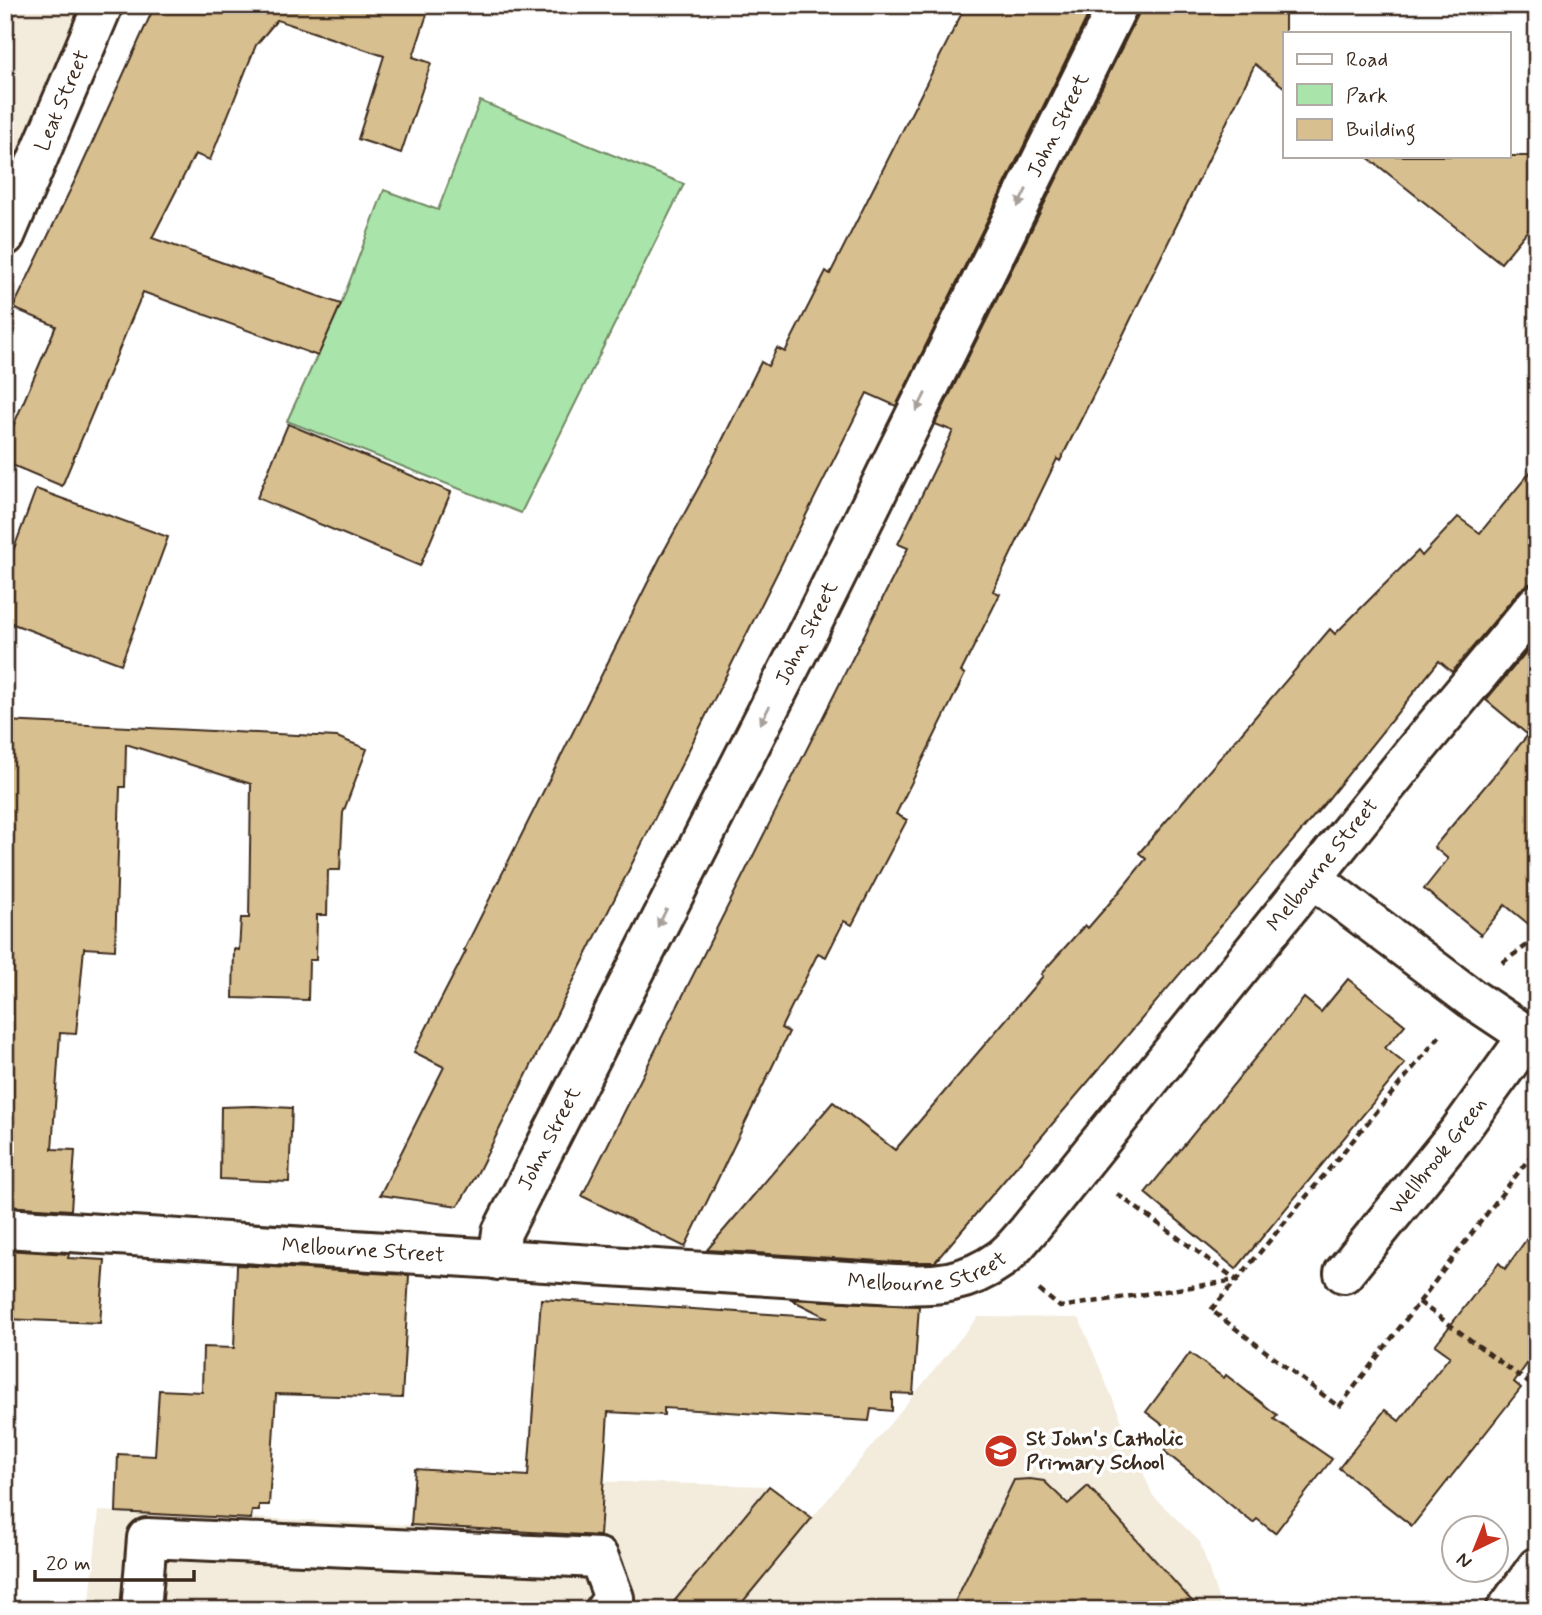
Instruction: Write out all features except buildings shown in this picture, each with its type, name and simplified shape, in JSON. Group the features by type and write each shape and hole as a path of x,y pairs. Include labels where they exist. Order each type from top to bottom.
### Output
{"street":[{"name":"Leat Street","path":"5,236 103,5"},
{"name":"John Street","path":"498,1260 502,1232 807,632 1118,5"},
{"name":"Melbourne Street","path":"5,1228 933,1286 971,1277 1003,1258 1028,1231 1537,604"},
{"name":"Wellbrook Green","path":"1312,878 1471,998 1532,1039 1344,1273"},
{"path":"141,1610 148,1538 599,1558 614,1598 605,1610"},
{"path":"1506,1610 1537,1567"}],"path":[{"path":"1031,1285 1060,1307 1237,1280 1471,998"},
{"path":"1419,1302 1537,1389"}],"shaded area":[{"path":"5,5 85,5 5,187"},
{"path":"978,1317 1079,1318 1153,1496 1200,1542 1222,1610 89,1610 99,1511 410,1525 415,1469 588,1481 769,1486 812,1518"}],"green space":[{"path":"480,101 684,184 521,513 287,421 341,304 384,190 438,210"}],"place":[{"name":"St John's Catholic Primary School","path":"1001,1451"}]}
